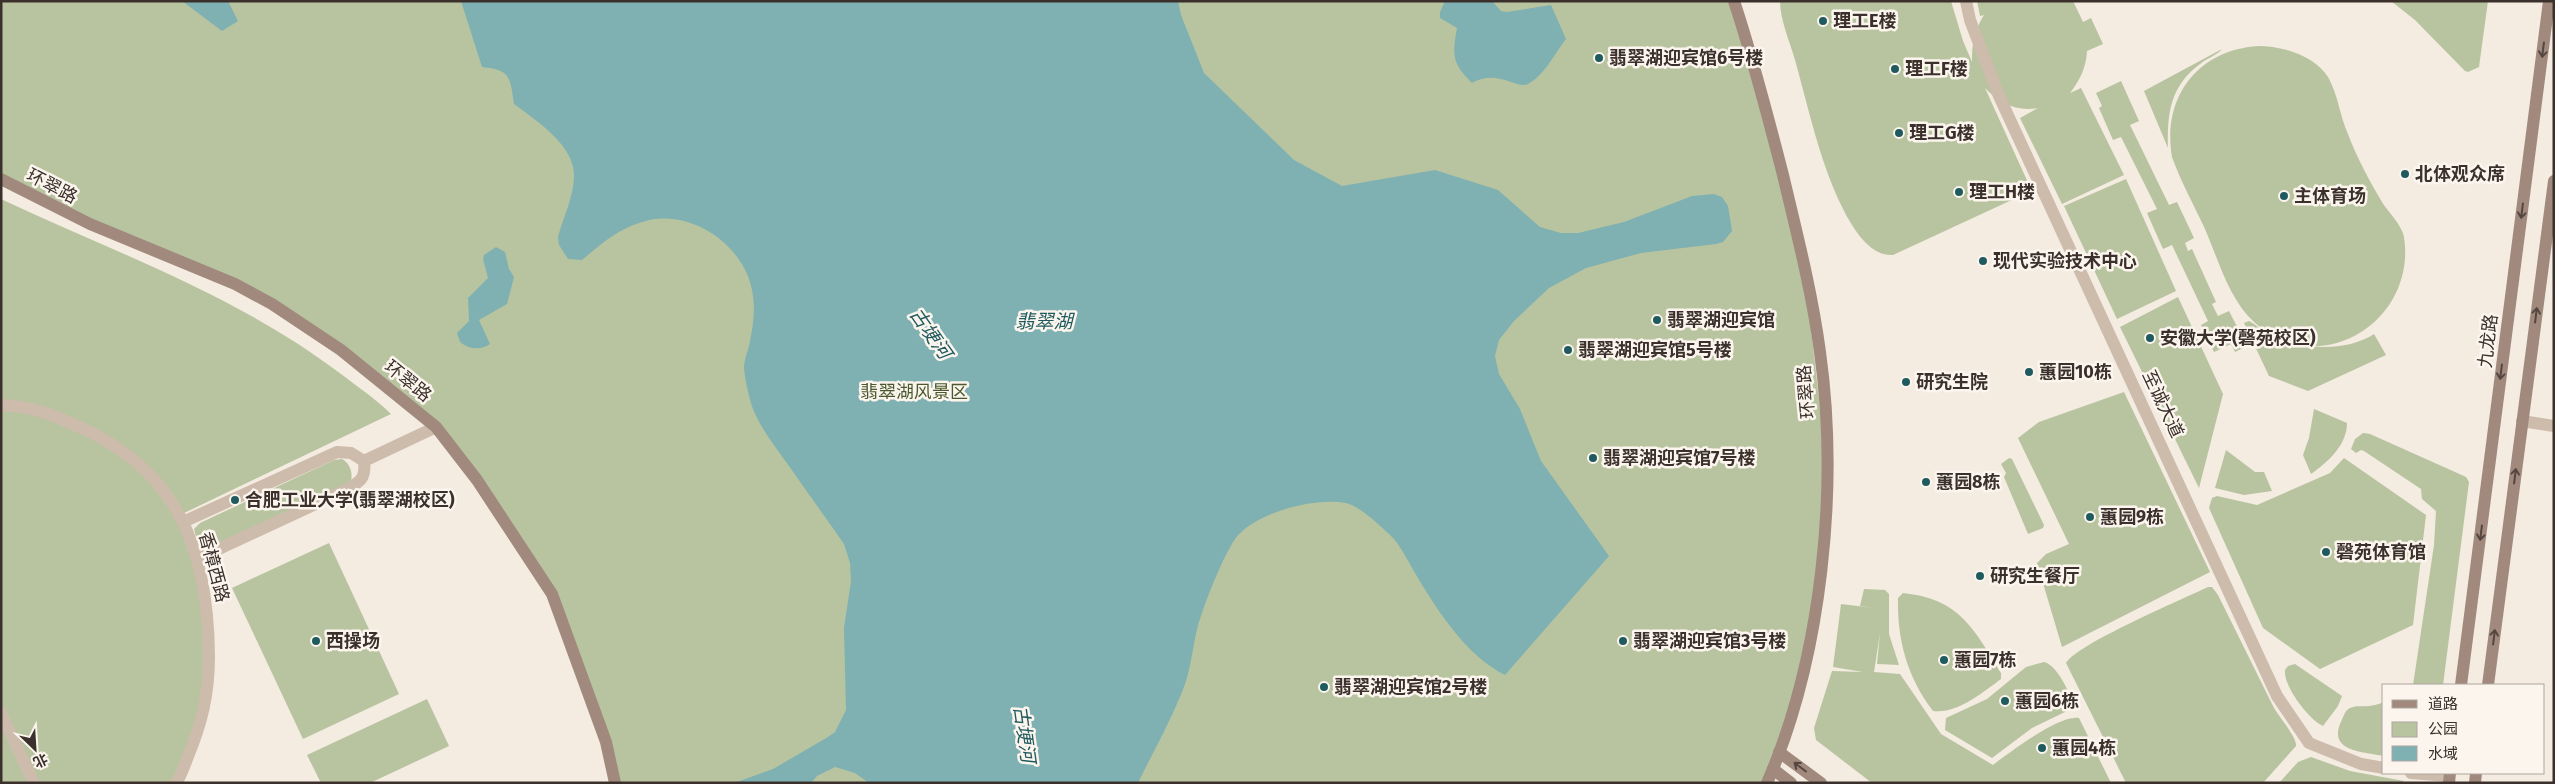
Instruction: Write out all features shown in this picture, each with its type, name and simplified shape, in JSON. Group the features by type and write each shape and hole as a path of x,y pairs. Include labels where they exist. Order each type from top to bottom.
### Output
{"street":[{"name":"环翠路","path":"1734,1 1754,65 1803,257 1820,354 1825,408 1827,470 1820,570 1808,652 1792,716 1767,783"},
{"name":"至诚大道","path":"1966,1 1970,20 2000,96 2277,696 2309,743 2360,764 2382,768"},
{"name":"九龙路","path":"2461,684 2549,1"},
{"name":"环翠路","path":"1,179 90,224 235,284 272,304 341,350 436,427 478,480 552,594 606,742 615,783"},
{"path":"2488,684 2554,181"},
{"name":"香樟西路","path":"1,405 21,406 47,412 86,429 128,452 149,472 174,505 183,522 198,559 209,613 209,687 199,731 176,783"},
{"path":"2522,421 2554,426"},
{"path":"364,461 436,427"},
{"path":"183,522 337,452 351,453 364,461"},
{"path":"198,559 348,489 363,479 365,472 364,461"},
{"path":"1,713 34,783"},
{"path":"1779,752 1821,783"},
{"path":"1773,769 1791,783"},
{"path":"2420,774 2449,777"}],"green space":[{"name":"翡翠湖风景区","path":"1,1 1734,1 1803,257 1827,470 1808,652 1767,783 615,783 552,594 436,427 272,304 1,179"},
{"path":"1780,1 1951,1 1963,41 1972,62 1974,37 1984,15 1980,16 1977,1 2073,1 2083,22 2091,18 2103,44 2087,51 2082,74 2070,93 2081,88 2124,175 2062,204 2020,118 2038,108 2023,109 2009,105 1996,98 1985,88 2030,187 2029,192 1893,255 1886,255 1874,250 1864,241 1852,225 1842,207 1825,166 1783,23"},
{"path":"2391,1 2488,1 2479,67 2468,72 2465,71 2415,20"},
{"name":"主体育场","path":"2267,46 2297,53 2322,69 2334,91 2345,127 2359,160 2382,202 2403,232 2404,268 2395,295 2379,317 2358,334 2333,344 2307,346 2280,339 2254,322 2245,313 2225,278 2172,157 2170,135 2173,115 2179,97 2188,81 2201,67 2217,57 2236,49"},
{"path":"2222,49 2190,73 2176,91 2168,124 2168,148 2144,91"},
{"path":"2121,81 2139,121 2130,125 2169,205 2177,202 2194,238 2185,243 2188,251 2192,249 2216,302 2212,304 2218,316 2229,311 2247,346 2235,352 2231,344 2214,352 2201,325 2208,321 2172,245 2163,249 2147,213 2157,209 2121,137 2113,140 2099,108 2102,106 2096,93"},
{"path":"2126,179 2176,291 2117,319 2064,206"},
{"path":"1,199 219,298 301,346 373,398 391,414 180,515 197,559 209,687 176,783 1,783"},
{"path":"2178,297 2223,394 2199,488 2120,327"},
{"path":"2249,321 2266,333 2284,341 2310,346 2324,347 2351,344 2374,334 2386,355 2308,391 2269,376 2244,323"},
{"path":"2124,392 2210,572 2062,647 2037,563 2046,554 2069,544 2018,438 2039,422"},
{"path":"2314,409 2347,423 2344,439 2340,446 2324,464 2311,474 2303,455 2309,438"},
{"path":"2363,433 2370,434 2466,477 2469,482 2443,684 2413,684 2434,545 2436,511 2422,499 2421,489 2364,451 2361,450 2356,453 2351,449 2355,439"},
{"path":"2226,450 2255,472 2264,472 2272,491 2244,495 2215,488"},
{"path":"2009,458 2012,459 2044,525 2043,528 2028,534 2004,477 2006,473 2001,464"},
{"name":"磬苑体育馆","path":"2344,458 2426,515 2413,625 2320,669 2263,628 2209,508 2212,498 2217,496 2257,505 2330,473"},
{"path":"342,459 350,469 352,476 350,483 208,549 198,545 194,529 200,523 334,460"},
{"name":"西操场","path":"329,543 399,694 303,739 232,588"},
{"path":"2208,587 2212,587 2218,595 2273,706 2296,742 2296,746 2263,783 2126,783 2066,663 2074,655 2109,634"},
{"path":"1864,589 1885,590 1889,594 1889,634 1899,665 1877,664 1880,633 1874,672 1900,674 1941,734 1993,765 2048,728 2071,718 2079,718 2111,783 1872,783 1816,740 1814,728 1832,671 1863,672 1833,667 1841,604 1874,608 1860,606"},
{"path":"1903,593 1922,596 1952,609 1973,630 2001,673 2001,679 1960,706 1942,711 1933,711 1916,685 1905,657 1898,613 1898,598"},
{"path":"2044,662 2054,668 2066,686 2072,704 2069,710 2032,728 1992,758 1945,730 1946,718 1987,699 2026,667"},
{"path":"2295,664 2342,696 2338,706 2323,726 2317,723 2304,710 2288,685 2285,670 2288,666"},
{"path":"427,699 449,746 370,783 321,783 307,755"},
{"path":"2382,703 2382,756 2359,752 2344,745 2338,733 2346,711 2353,707"},
{"path":"2311,757 2350,771 2404,781 2403,783 2279,783 2298,762"}],"water":[{"path":"182,1 228,1 238,21 222,31"},
{"name":"翡翠湖","path":"461,1 1178,1 1181,15 1204,73 1294,160 1342,186 1435,170 1498,190 1540,227 1561,233 1578,233 1624,222 1692,196 1714,194 1722,197 1728,206 1732,231 1723,242 1716,244 1641,253 1586,268 1549,288 1514,321 1499,340 1495,356 1499,374 1520,409 1541,461 1609,556 1505,675 1478,657 1455,632 1435,605 1394,539 1365,513 1352,505 1318,502 1284,509 1268,515 1241,532 1233,542 1202,612 1187,676 1180,697 1138,783 869,783 855,773 835,767 817,776 811,783 734,783 773,769 828,737 835,732 846,710 844,628 851,581 850,563 844,544 769,438 753,409 747,389 744,368 753,325 753,297 747,273 737,257 711,233 695,225 677,220 660,219 642,222 617,233 582,260 568,259 559,245 558,237 574,184 573,165 568,154 552,134 514,104 510,81 507,76 499,70 482,67"},
{"path":"1445,1 1492,1 1501,11 1507,12 1551,5 1566,39 1539,76 1528,84 1519,84 1498,78 1481,79 1472,83 1461,70 1455,58 1454,46 1457,28 1440,18 1440,12"},
{"path":"496,247 505,252 509,269 514,277 507,304 479,320 490,344 482,348 471,348 460,342 457,333 469,321 468,298 488,278 483,259 484,255"}],"place":[{"name":"理工E楼","path":"1823,21"},
{"name":"翡翠湖迎宾馆6号楼","path":"1599,58"},
{"name":"理工F楼","path":"1895,69"},
{"name":"理工G楼","path":"1899,133"},
{"name":"北体观众席","path":"2405,174"},
{"name":"理工H楼","path":"1959,192"},
{"name":"主体育场","path":"2284,196"},
{"name":"现代实验技术中心","path":"1983,261"},
{"name":"翡翠湖迎宾馆","path":"1657,320"},
{"name":"安徽大学(磬苑校区)","path":"2150,338"},
{"name":"翡翠湖迎宾馆5号楼","path":"1568,350"},
{"name":"蕙园10栋","path":"2029,372"},
{"name":"研究生院","path":"1906,382"},
{"name":"翡翠湖迎宾馆7号楼","path":"1593,458"},
{"name":"蕙园8栋","path":"1926,482"},
{"name":"合肥工业大学(翡翠湖校区)","path":"235,500"},
{"name":"蕙园9栋","path":"2090,517"},
{"name":"磬苑体育馆","path":"2326,552"},
{"name":"研究生餐厅","path":"1980,576"},
{"name":"西操场","path":"316,641"},
{"name":"翡翠湖迎宾馆3号楼","path":"1623,641"},
{"name":"蕙园7栋","path":"1944,660"},
{"name":"翡翠湖迎宾馆2号楼","path":"1324,687"},
{"name":"蕙园6栋","path":"2005,701"},
{"name":"蕙园4栋","path":"2042,748"}],"water label":[{"name":"古埂河","path":"931,333"},
{"name":"古埂河","path":"1025,734"}]}
